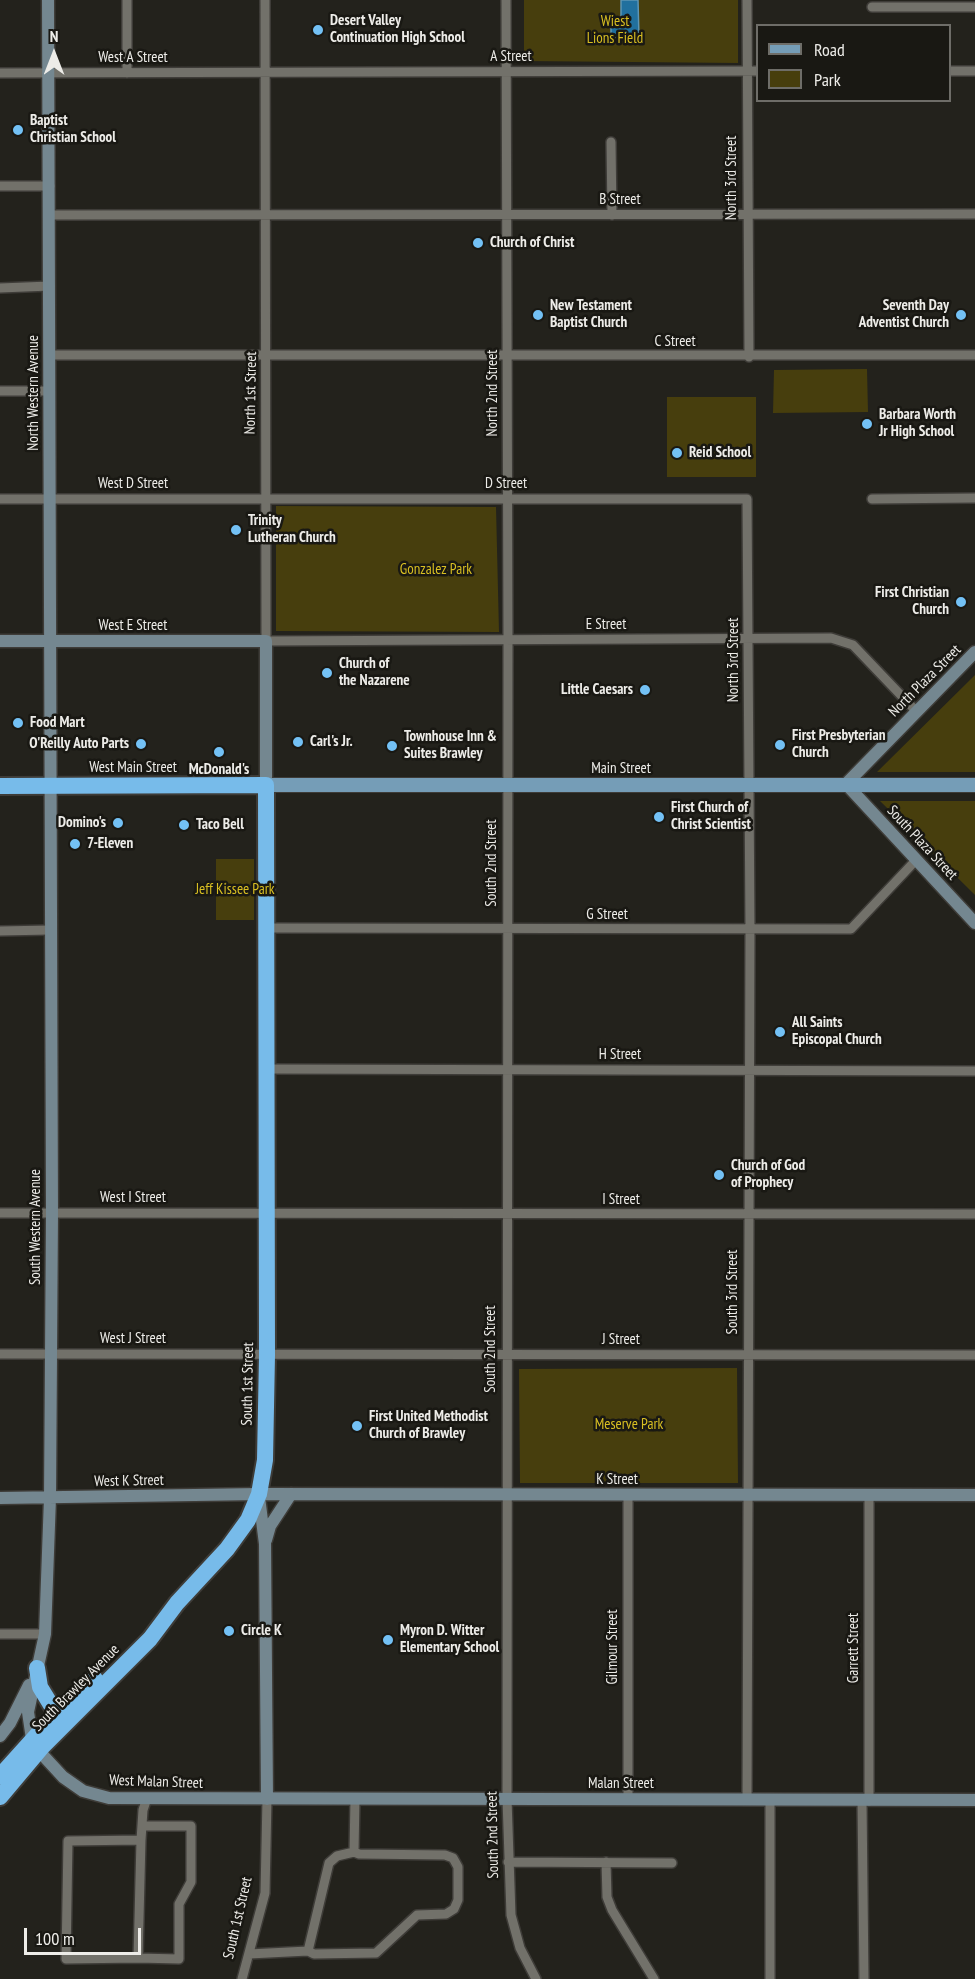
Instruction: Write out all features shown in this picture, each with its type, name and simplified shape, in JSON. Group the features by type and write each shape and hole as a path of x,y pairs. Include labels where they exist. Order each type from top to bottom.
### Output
{"highway":[{"name":"West Main Street","path":"0,786 266,785"},
{"name":"South 1st Street","path":"259,1494 265,1460 267,1354 266,785"},
{"name":"South Brawley Avenue","path":"0,1776 150,1639 177,1604 227,1549 248,1520 259,1494"},
{"name":"South Brawley Avenue","path":"0,1797 62,1707 177,1604"},
{"path":"37,1668 40,1687 51,1705 62,1707"}],"main road":[{"name":"Main Street","path":"266,785 975,785"}],"street":[{"name":"North Western Avenue","path":"48,0 51,786"},
{"path":"127,0 127,73"},
{"name":"North 1st Street","path":"265,0 266,785"},
{"name":"North 2nd Street","path":"506,0 507,786"},
{"name":"North 3rd Street","path":"747,0 753,71 747,216 749,357"},
{"path":"872,6 975,6"},
{"name":"A Street","path":"265,72 753,71"},
{"path":"951,71 975,71"},
{"name":"West A Street","path":"0,73 265,72"},
{"path":"611,142 612,215"},
{"path":"0,186 50,186"},
{"name":"B Street","path":"50,215 975,214"},
{"path":"0,288 50,286"},
{"name":"C Street","path":"49,355 267,357 975,355"},
{"path":"0,391 49,391"},
{"path":"872,499 975,498"},
{"name":"West D Street","path":"0,499 265,500"},
{"name":"North 3rd Street","path":"747,499 749,786"},
{"name":"D Street","path":"265,500 747,499"},
{"name":"E Street","path":"266,641 831,638 853,645 916,711"},
{"name":"West E Street","path":"0,641 266,641"},
{"name":"North Plaza Street","path":"846,784 916,711 962,668 975,652"},
{"path":"962,668 975,662"},
{"name":"South Plaza Street","path":"846,784 975,923"},
{"name":"South Western Avenue","path":"35,1745 28,1712 45,1634 50,1498 51,786"},
{"name":"South 2nd Street","path":"507,786 508,1862 509,1899 514,1931 537,1979"},
{"name":"South 3rd Street","path":"747,1800 749,786"},
{"name":"G Street","path":"266,928 851,929 917,859"},
{"path":"0,931 50,930"},
{"name":"H Street","path":"266,1069 975,1071"},
{"name":"West I Street","path":"0,1213 266,1213"},
{"name":"I Street","path":"266,1213 975,1214"},
{"name":"West J Street","path":"0,1354 267,1354"},
{"name":"J Street","path":"267,1354 975,1355"},
{"name":"West K Street","path":"0,1498 259,1494"},
{"name":"K Street","path":"259,1494 975,1496"},
{"name":"South 1st Street","path":"242,1979 267,1877 265,1544 259,1494"},
{"path":"265,1544 270,1526 291,1494"},
{"name":"Gilmour Street","path":"628,1495 628,1799"},
{"name":"Garrett Street","path":"864,1979 869,1495"},
{"path":"0,1634 45,1634"},
{"name":"South Western Avenue","path":"0,1736 10,1723 37,1668"},
{"name":"West Malan Street","path":"35,1745 63,1777 83,1791 109,1798 267,1799"},
{"path":"138,1958 141,1840 147,1798"},
{"name":"Malan Street","path":"267,1799 975,1800"},
{"path":"354,1852 355,1799"},
{"path":"770,1801 770,1979"},
{"path":"141,1840 68,1841 66,1959 179,1959 179,1904 191,1882 191,1826 142,1826"},
{"path":"249,1954 308,1951 314,1954 376,1953 417,1915 446,1914 454,1909 458,1900 458,1867 453,1858 445,1855 354,1852 337,1856 329,1863 308,1951"},
{"path":"508,1862 672,1863"},
{"path":"606,1863 606,1884 612,1910 654,1979"}],"green space":[{"name":"Wiest Lions Field","path":"524,0 738,0 738,63 524,61"},
{"path":"867,369 868,412 773,413 774,370"},
{"path":"667,397 756,397 756,477 667,477"},
{"name":"Gonzalez Park","path":"276,506 496,507 499,632 276,631"},
{"path":"975,675 975,772 877,772"},
{"path":"880,801 975,801 975,895"},
{"name":"Jeff Kissee Park","path":"216,859 254,859 254,920 216,920"},
{"name":"Meserve Park","path":"737,1368 738,1483 520,1483 519,1369"}],"water":[{"path":"621,0 638,0 639,37 611,37 611,16 621,18"}],"place":[{"name":"Desert Valley Continuation High School","path":"318,30"},
{"name":"Baptist Christian School","path":"18,130"},
{"name":"Church of Christ","path":"478,243"},
{"name":"New Testament Baptist Church","path":"538,315"},
{"name":"Seventh Day Adventist Church","path":"961,315"},
{"name":"Barbara Worth Jr High School","path":"867,424"},
{"name":"Reid School","path":"677,453"},
{"name":"Trinity Lutheran Church","path":"236,530"},
{"name":"First Christian Church","path":"961,602"},
{"name":"Church of the Nazarene","path":"327,673"},
{"name":"Little Caesars","path":"645,690"},
{"name":"Food Mart","path":"18,723"},
{"name":"Carl's Jr.","path":"298,742"},
{"name":"O'Reilly Auto Parts","path":"141,744"},
{"name":"First Presbyterian Church","path":"780,745"},
{"name":"Townhouse Inn & Suites Brawley","path":"392,746"},
{"name":"McDonald's","path":"219,752"},
{"name":"First Church of Christ Scientist","path":"659,817"},
{"name":"Domino's","path":"118,823"},
{"name":"Taco Bell","path":"184,825"},
{"name":"7-Eleven","path":"75,844"},
{"name":"All Saints Episcopal Church","path":"780,1032"},
{"name":"Church of God of Prophecy","path":"719,1175"},
{"name":"First United Methodist Church of Brawley","path":"357,1426"},
{"name":"Circle K","path":"229,1631"},
{"name":"Myron D. Witter Elementary School","path":"388,1640"}]}
